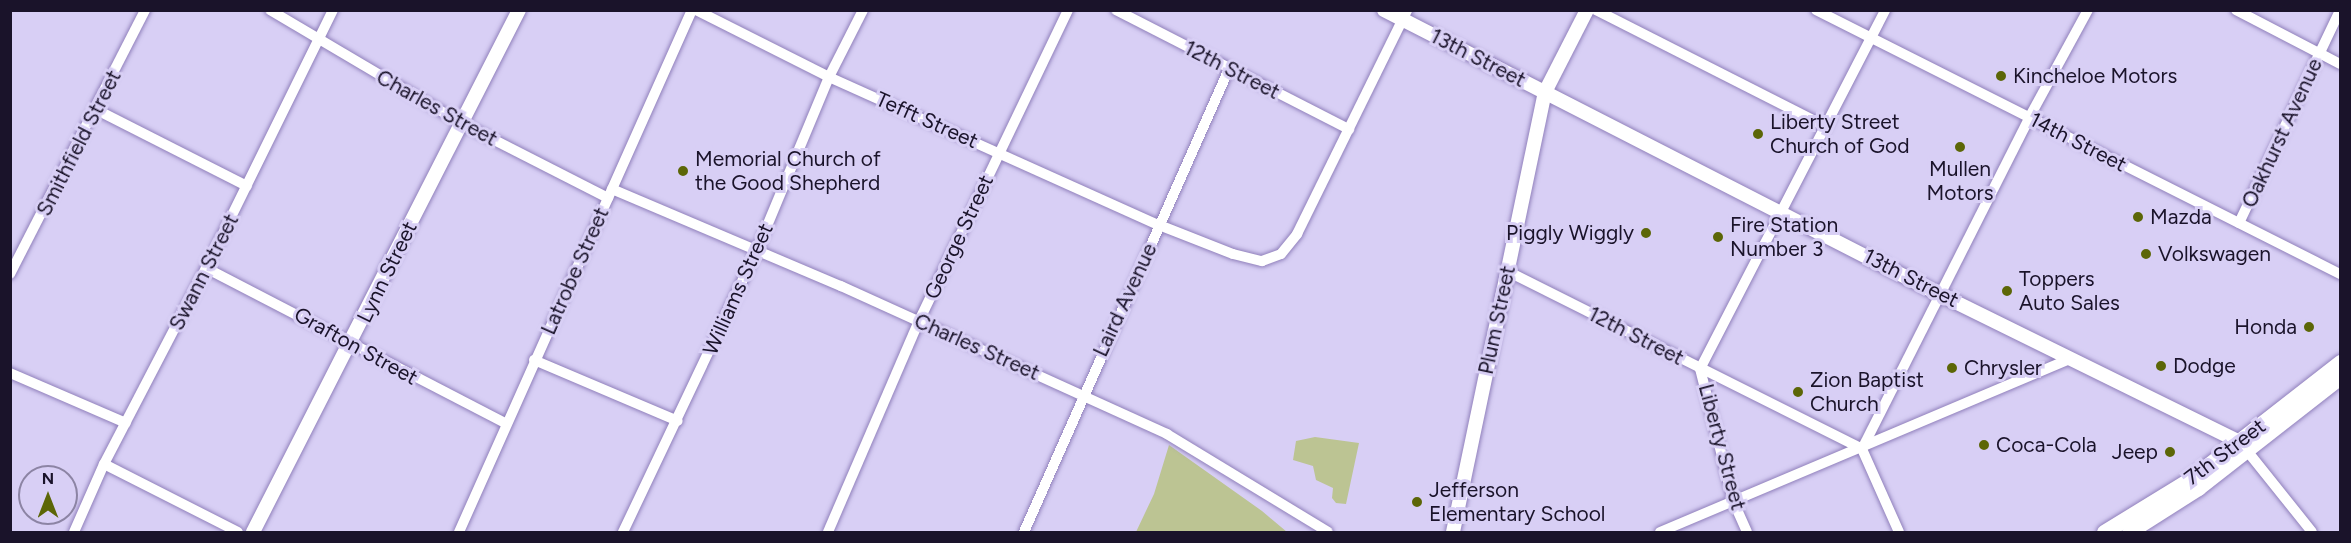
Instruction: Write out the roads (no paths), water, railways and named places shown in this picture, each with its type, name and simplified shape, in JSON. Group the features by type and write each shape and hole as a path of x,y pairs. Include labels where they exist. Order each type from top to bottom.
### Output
{"main road":[{"name":"7th Street","path":"2104,532 2137,515 2244,447 2340,362"},
{"name":"7th Street","path":"2129,532 2340,377"}],"street":[{"name":"Smithfield Street","path":"10,274 97,110 145,10"},
{"name":"Charles Street","path":"270,10 316,40 460,123 610,193 757,250 1167,434 1328,532"},
{"name":"Swann Street","path":"74,532 104,464 206,268 316,40 333,10"},
{"name":"Lynn Street","path":"253,532 350,346 460,123 519,10"},
{"name":"Tefft Street","path":"694,10 829,77 1160,225 1233,254 1262,261 1281,254 1297,234 1405,15"},
{"name":"Latrobe Street","path":"459,532 534,360 694,10"},
{"name":"Williams Street","path":"623,532 678,421 757,250 829,77 863,10"},
{"name":"George Street","path":"828,532 919,321 1068,10"},
{"name":"12th Street","path":"1116,10 1138,15 1229,69 1349,129"},
{"name":"13th Street","path":"1384,10 1405,15 1545,92 2244,447 2312,532"},
{"name":"Plum Street","path":"1453,532 1545,92 1587,10"},
{"path":"1596,10 1825,126"},
{"name":"14th Street","path":"1816,10 2340,274"},
{"name":"Liberty Street","path":"1747,532 1733,500 1700,369 1885,10"},
{"path":"1862,449 2030,118 2088,10"},
{"path":"2236,10 2340,64"},
{"name":"Oakhurst Avenue","path":"2239,223 2340,10"},
{"name":"Laird Avenue","path":"1023,532 1229,69"},
{"path":"97,110 247,186"},
{"name":"Grafton Street","path":"206,268 282,305 350,346 506,423"},
{"name":"12th Street","path":"1507,270 1862,449"},
{"path":"1660,532 1733,500 1862,449 2072,358"},
{"path":"534,360 678,421"},
{"path":"10,373 126,423"},
{"path":"1862,449 1899,532"},
{"path":"104,464 238,532"}],"place":[{"name":"Kincheloe Motors","path":"2001,76"},
{"name":"Liberty Street Church of God","path":"1758,134"},
{"name":"Mullen Motors","path":"1960,147"},
{"name":"Memorial Church of the Good Shepherd","path":"683,171"},
{"name":"Mazda","path":"2138,217"},
{"name":"Piggly Wiggly","path":"1646,233"},
{"name":"Fire Station Number 3","path":"1718,237"},
{"name":"Volkswagen","path":"2146,254"},
{"name":"Toppers Auto Sales","path":"2007,291"},
{"name":"Honda","path":"2309,327"},
{"name":"Dodge","path":"2161,366"},
{"name":"Chrysler","path":"1952,368"},
{"name":"Zion Baptist Church","path":"1798,392"},
{"name":"Coca-Cola","path":"1984,445"},
{"name":"Jeep","path":"2170,452"},
{"name":"Jefferson Elementary School","path":"1417,502"}]}
